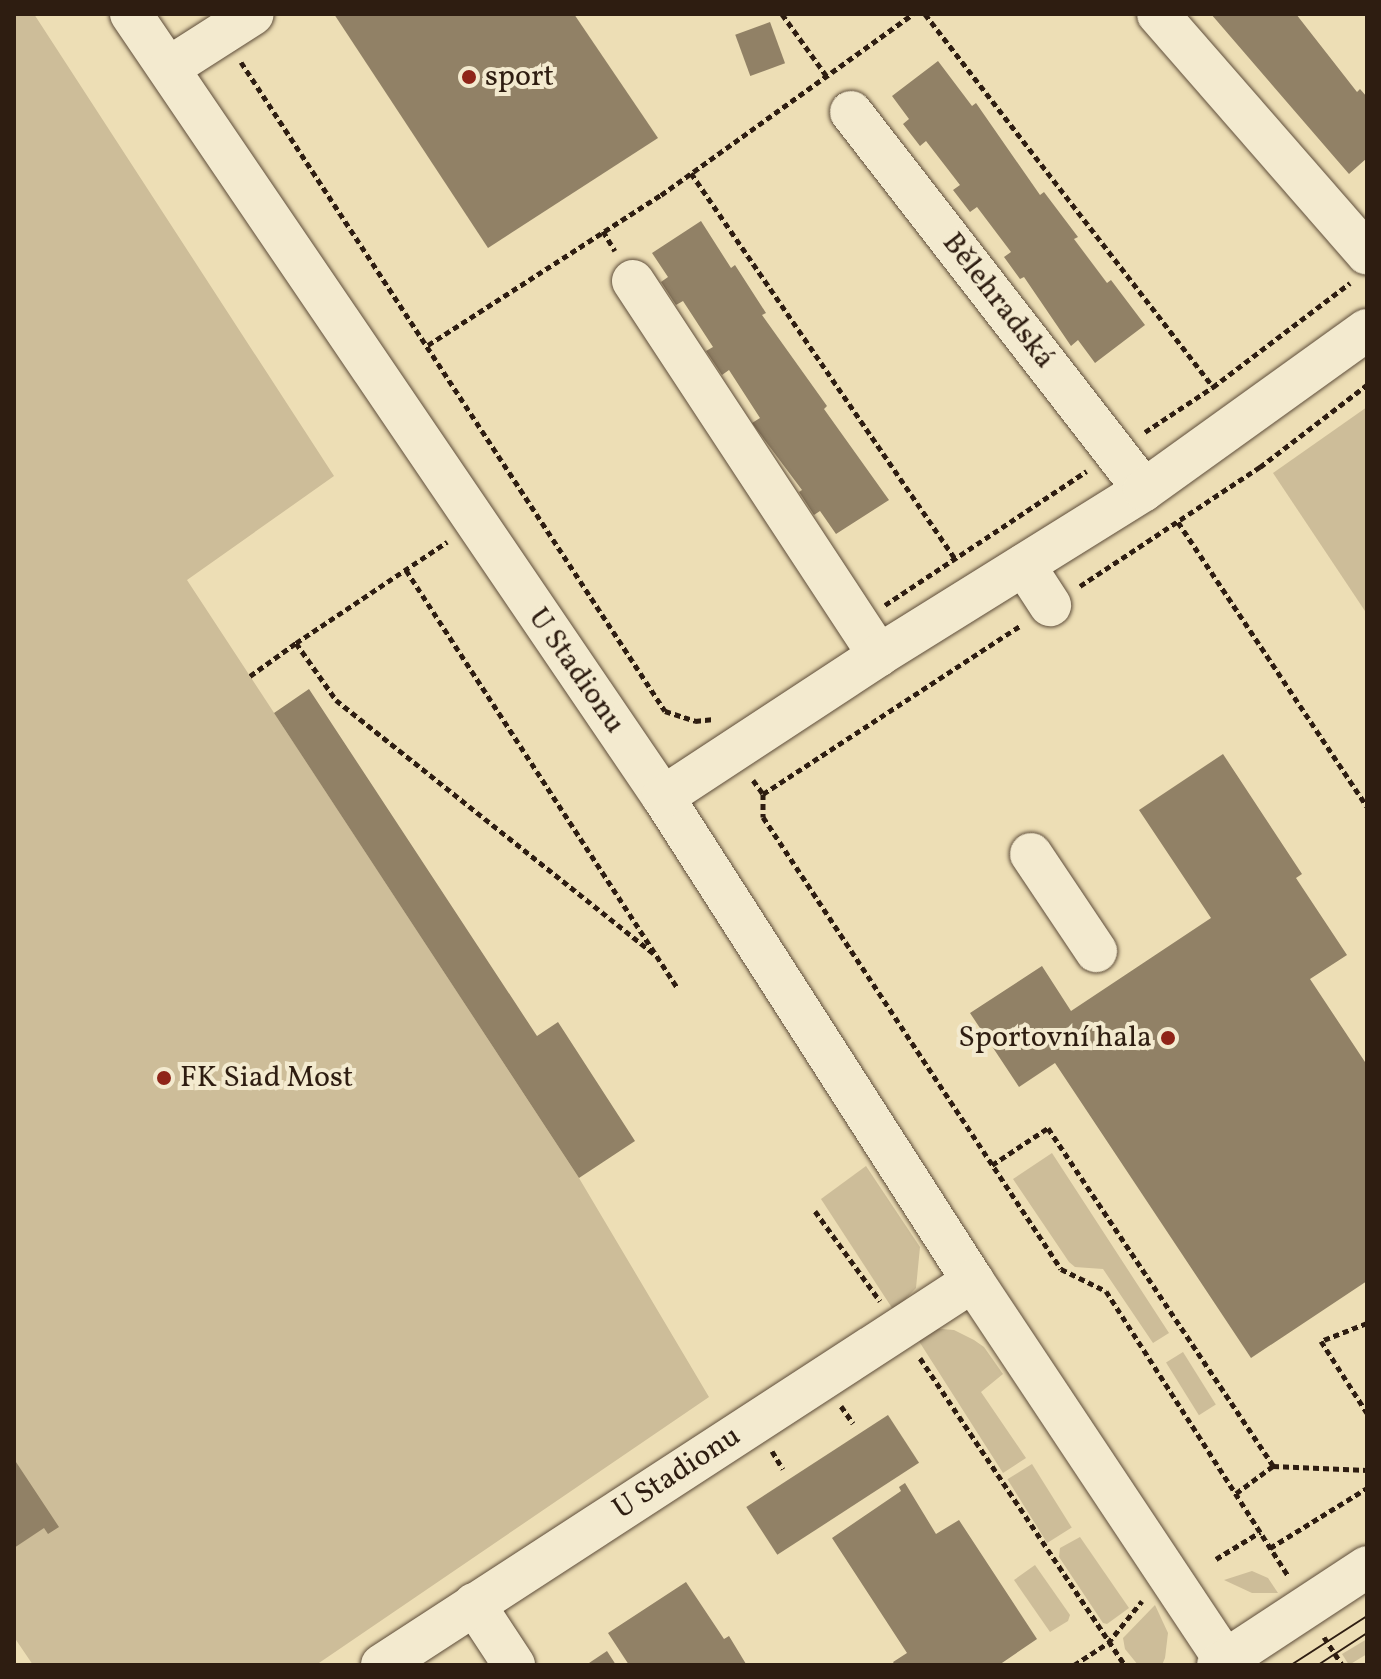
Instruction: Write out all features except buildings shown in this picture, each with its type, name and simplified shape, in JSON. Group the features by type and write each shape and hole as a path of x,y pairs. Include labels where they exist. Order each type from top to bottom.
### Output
{"street":[{"name":"U Stadionu","path":"131,14 170,67 442,469 475,524 663,797 973,1281 1224,1664"},
{"path":"1158,14 1362,266"},
{"path":"170,67 238,24"},
{"name":"Bělehradská","path":"851,112 1144,490"},
{"path":"633,281 869,639"},
{"path":"663,797 869,639 1024,565 1144,490 1367,330"},
{"path":"1024,565 1050,605"},
{"path":"1031,854 1096,951"},
{"name":"U Stadionu","path":"382,1665 973,1281"},
{"path":"1224,1664 1367,1567"},
{"path":"474,1604 514,1665"}],"path":[{"path":"782,14 827,76"},
{"path":"428,345 691,173 913,14"},
{"path":"925,14 1213,387"},
{"path":"238,24 428,345 665,711 695,721 712,720 725,711"},
{"path":"691,173 955,558"},
{"path":"869,639 955,558 1213,387 1362,266"},
{"path":"1178,522 1367,806"},
{"path":"250,676 475,524"},
{"path":"406,570 677,988"},
{"path":"296,643 336,700 654,954"},
{"path":"763,794 763,817 1061,1269 1106,1291 1290,1580"},
{"path":"992,1165 1048,1128 1273,1466"},
{"path":"815,1211 900,1329 1125,1665"},
{"path":"1367,1323 1321,1341 1367,1413"},
{"path":"1235,1494 1273,1466 1367,1470"},
{"path":"1270,1548 1367,1488"},
{"path":"1216,1559 1260,1532"},
{"path":"1074,1665 1108,1643 1137,1603 1146,1598"}],"shaded area":[{"path":"14,14 34,14 334,476 187,580 579,1178 709,1397 316,1665 33,1665 14,1637"},
{"path":"1367,407 1367,614 1273,473"},
{"path":"1052,1153 1169,1333 1153,1343 1103,1269 1075,1267 1069,1262 1013,1179"},
{"path":"866,1166 920,1247 916,1288 894,1311 821,1199"},
{"path":"931,1328 954,1330 974,1340 984,1347 1003,1374 981,1392 1026,1458 1003,1473 915,1335"},
{"path":"1183,1352 1216,1405 1199,1415 1166,1363"},
{"path":"1032,1464 1072,1528 1047,1543 1007,1479"},
{"path":"1080,1537 1129,1608 1107,1624 1103,1623 1059,1557 1060,1548"},
{"path":"1035,1565 1070,1615 1068,1621 1050,1632 1014,1580"},
{"path":"1252,1571 1268,1578 1278,1593 1252,1593 1224,1580"},
{"path":"1155,1605 1168,1633 1165,1658 1162,1665 1138,1665 1125,1649 1123,1638"},
{"path":"1367,1639 1367,1654 1349,1665 1342,1654"}],"tram line":[{"path":"1291,1665 1367,1616"},
{"path":"1318,1665 1367,1633"}],"place":[{"name":"sport","path":"469,77"},
{"name":"Sportovní hala","path":"1168,1038"},
{"name":"FK Siad Most","path":"164,1078"}]}
